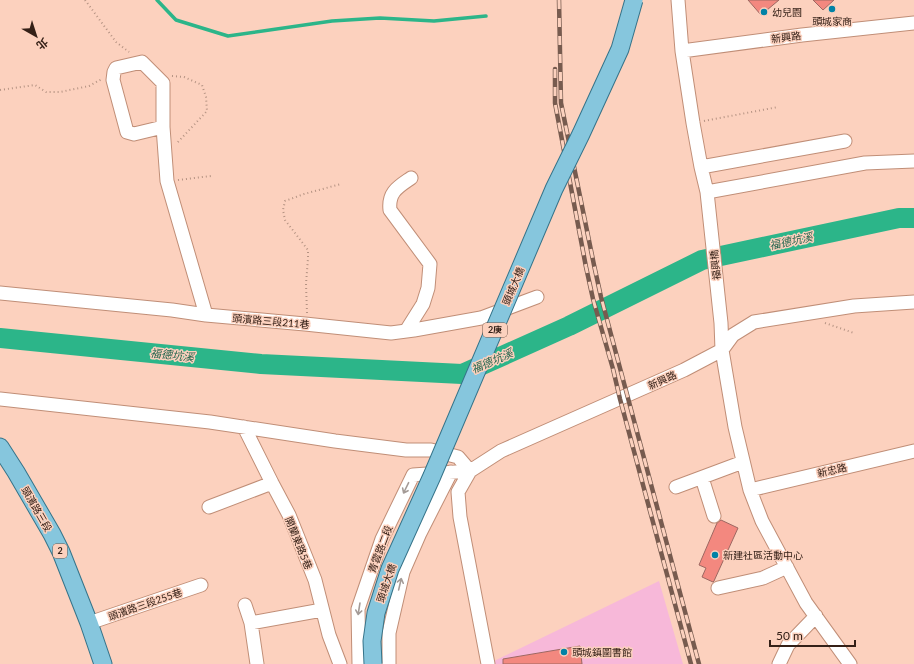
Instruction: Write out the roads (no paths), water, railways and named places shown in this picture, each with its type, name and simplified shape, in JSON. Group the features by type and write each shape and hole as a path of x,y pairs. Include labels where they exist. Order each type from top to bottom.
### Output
{"main road":[{"name":"頭城大橋","path":"373,664 372,641 376,613 390,569 432,476 554,189 620,49 634,0"},
{"name":"頭濱路三段","path":"0,447 16,472 61,552 89,623 103,664"}],"street":[{"path":"678,0 682,51 693,123 707,192 865,163 914,161"},
{"name":"新興路","path":"682,51 802,35 914,24"},
{"path":"163,126 134,134 127,132 113,80 116,68 142,62 163,83 163,126 166,181 206,315"},
{"path":"701,167 845,141"},
{"path":"406,331 423,304 428,288 430,264 390,210 389,202 395,189 411,178"},
{"name":"福興橋","path":"707,192 721,323 722,350"},
{"name":"頭濱路三段211巷","path":"0,292 206,315 391,333 481,318 537,297"},
{"path":"850,664 806,603 762,522 750,490 743,462 735,427 722,350 733,335 754,322 854,306 914,302"},
{"name":"新興路","path":"488,664 460,517 458,492 470,471 501,451 684,370 722,350"},
{"path":"0,399 210,422 406,450 431,450 458,457 470,471"},
{"name":"開蘭東路5巷","path":"244,427 289,515 315,580 329,635 340,664"},
{"name":"新忠路","path":"750,490 914,451"},
{"path":"676,487 743,462"},
{"name":"青雲路二段","path":"359,664 358,609 382,539 413,475 470,471"},
{"path":"389,664 389,633 403,572 420,533 451,472"},
{"path":"702,478 714,516"},
{"path":"209,507 272,483"},
{"path":"718,588 763,578 787,567"},
{"name":"頭濱路三段255巷","path":"89,623 201,585"},
{"path":"245,605 251,623 257,664"},
{"path":"251,623 322,610"},
{"path":"779,664 788,645 816,616"}],"waterway":[{"path":"157,0 176,20 228,36 332,21 380,18 434,21 486,16"},
{"name":"福德坑溪","path":"0,338 261,364 462,374 569,326 702,260 899,218 914,218"}],"railway":[{"path":"559,0 561,103 594,265 601,297 699,664"},
{"path":"555,69 555,103 593,299 691,664"}],"place":[{"name":"頭城家商","path":"832,9"},
{"name":"幼兒園","path":"764,12"},
{"name":"新建社區活動中心","path":"715,555"},
{"name":"頭城鎮圖書館","path":"564,652"}]}
